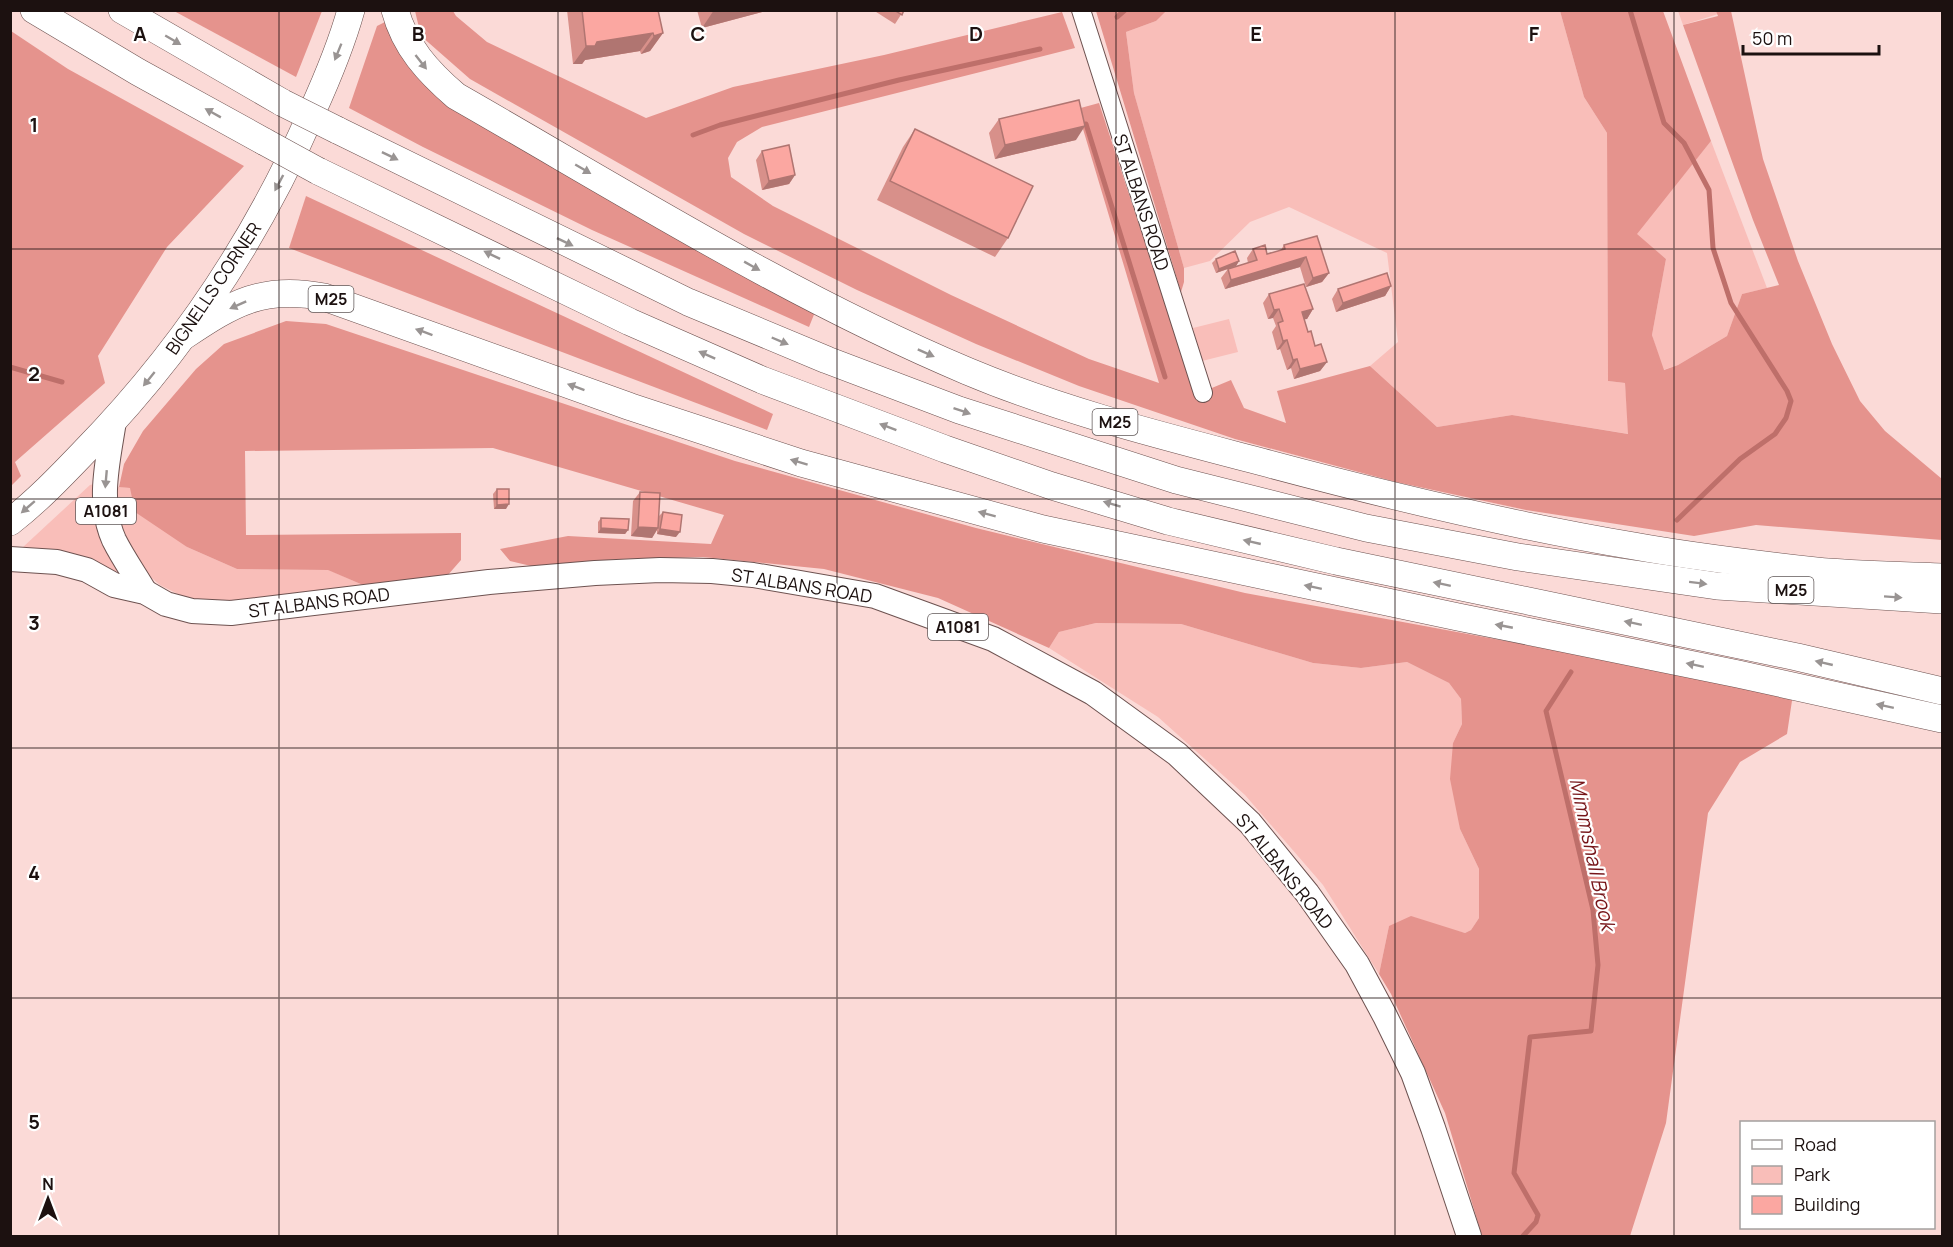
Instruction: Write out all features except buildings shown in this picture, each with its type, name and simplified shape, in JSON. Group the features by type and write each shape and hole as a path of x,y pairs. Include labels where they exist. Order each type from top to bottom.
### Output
{"highway":[{"path":"34,10 138,72 318,171 630,322 762,380 945,449 1052,486 1168,522 1336,561 1797,657 1942,691"},
{"name":"M25","path":"122,10 283,103 699,307 827,360 959,410 1176,480 1366,528 1529,558 1717,586 1942,600"},
{"name":"BIGNELLS CORNER","path":"10,522 45,492 114,422 184,336 241,251 280,182 341,44 351,10"},
{"name":"M25","path":"395,10 407,41 419,61 456,96 756,268 826,305 941,360 1023,392 1137,429 1394,497 1624,544 1820,571 1942,577"},
{"name":"M25","path":"184,336 218,314 258,296 290,292 324,297 631,407 790,459 1043,529 1738,674 1942,719"}],"main road":[{"name":"A1081","path":"114,422 105,480 107,518 114,539 145,592"},
{"name":"ST ALBANS ROAD","path":"10,559 57,562 87,570 114,585 145,592 166,604 192,611 231,613 489,582 595,573 660,570 712,571 753,575 875,596 993,639 1093,693 1177,754 1250,823 1307,893 1357,964 1408,1064 1433,1128 1469,1236"}],"street":[{"name":"ST ALBANS ROAD","path":"1081,10 1203,393"}],"green space":[{"path":"1166,10 1560,11 1584,97 1607,133 1608,381 1625,383 1629,434 1512,415 1437,427 1370,366 1398,342 1387,253 1289,207 1250,222 1210,261 1184,268 1134,93 1126,32 1156,21"},
{"path":"1731,10 1683,25 1678,11"},
{"path":"1711,141 1767,288 1742,294 1727,336 1678,365 1663,370 1652,335 1666,259 1636,234"},
{"path":"1229,319 1238,352 1202,361 1193,328"},
{"path":"94,484 94,508 98,529 105,549 118,569 115,573 59,551 22,548 90,485"},
{"path":"111,486 131,488 187,547 237,569 329,570 363,585 225,602 201,601 182,596 160,585 146,573 120,537"},
{"path":"1096,623 1181,624 1313,663 1361,668 1407,662 1449,683 1461,699 1462,724 1453,743 1460,829 1479,869 1479,918 1471,930 1465,933 1438,926 1389,926 1379,974 1323,885 1245,795 1158,717 1049,648 1059,632"}],"shaded area":[{"path":"174,11 322,11 296,77"},
{"path":"415,11 453,11 487,42 646,118 733,87 884,55 1062,12 1075,48 762,127 737,142 728,158 731,177 773,206 951,295 1089,359 1159,383 1077,109 1099,103 1195,395 1231,380 1244,408 1286,423 1277,391 1370,366 1437,427 1512,415 1628,434 1625,383 1608,381 1607,133 1584,97 1560,11 1663,11 1711,141 1637,234 1666,259 1652,335 1664,370 1678,365 1727,336 1742,294 1779,285 1753,220 1683,25 1718,16 1716,11 1731,11 1763,159 1798,261 1832,344 1860,401 1885,431 1942,479 1942,540 1756,525 1694,536 1526,510 1396,482 1235,439 1079,386 976,344 857,290 744,234 470,79 421,36"},
{"path":"1096,11 1166,11 1156,21 1126,32 1134,93 1184,268 1181,292"},
{"path":"385,22 406,62 815,312 809,327 592,230 349,108 377,26"},
{"path":"11,31 68,69 244,166 167,247 98,356 105,383 15,462 21,476 11,486"},
{"path":"306,196 773,414 767,430 289,248"},
{"path":"286,321 326,324 735,461 976,528 1245,593 1793,694 1787,734 1740,762 1708,813 1666,1123 1630,1236 1482,1236 1445,1113 1391,994 1379,974 1389,926 1411,916 1465,933 1471,930 1479,918 1479,869 1460,829 1450,779 1453,743 1462,724 1461,699 1449,683 1407,662 1361,668 1313,663 1181,624 1096,623 1059,632 1049,648 938,598 824,569 703,557 620,559 531,566 510,561 500,549 568,536 711,544 724,515 493,448 245,451 246,535 461,533 461,560 447,576 363,585 328,570 237,569 187,547 135,512 130,488 119,487 124,464 143,431 196,369 224,344"}],"waterway":[{"path":"1117,17 1125,10"},
{"name":"Mimmshall Brook","path":"1630,10 1664,123 1684,143 1709,190 1713,248 1731,303 1787,391 1791,401 1786,418 1775,434 1740,459 1677,520"},
{"path":"693,135 720,125 899,80 1040,49"},
{"path":"1086,124 1165,377"},
{"path":"10,367 62,382"},
{"name":"Mimmshall Brook","path":"1523,1236 1536,1222 1538,1215 1514,1173 1530,1037 1591,1031 1598,965 1593,910 1546,711 1571,672"}]}
